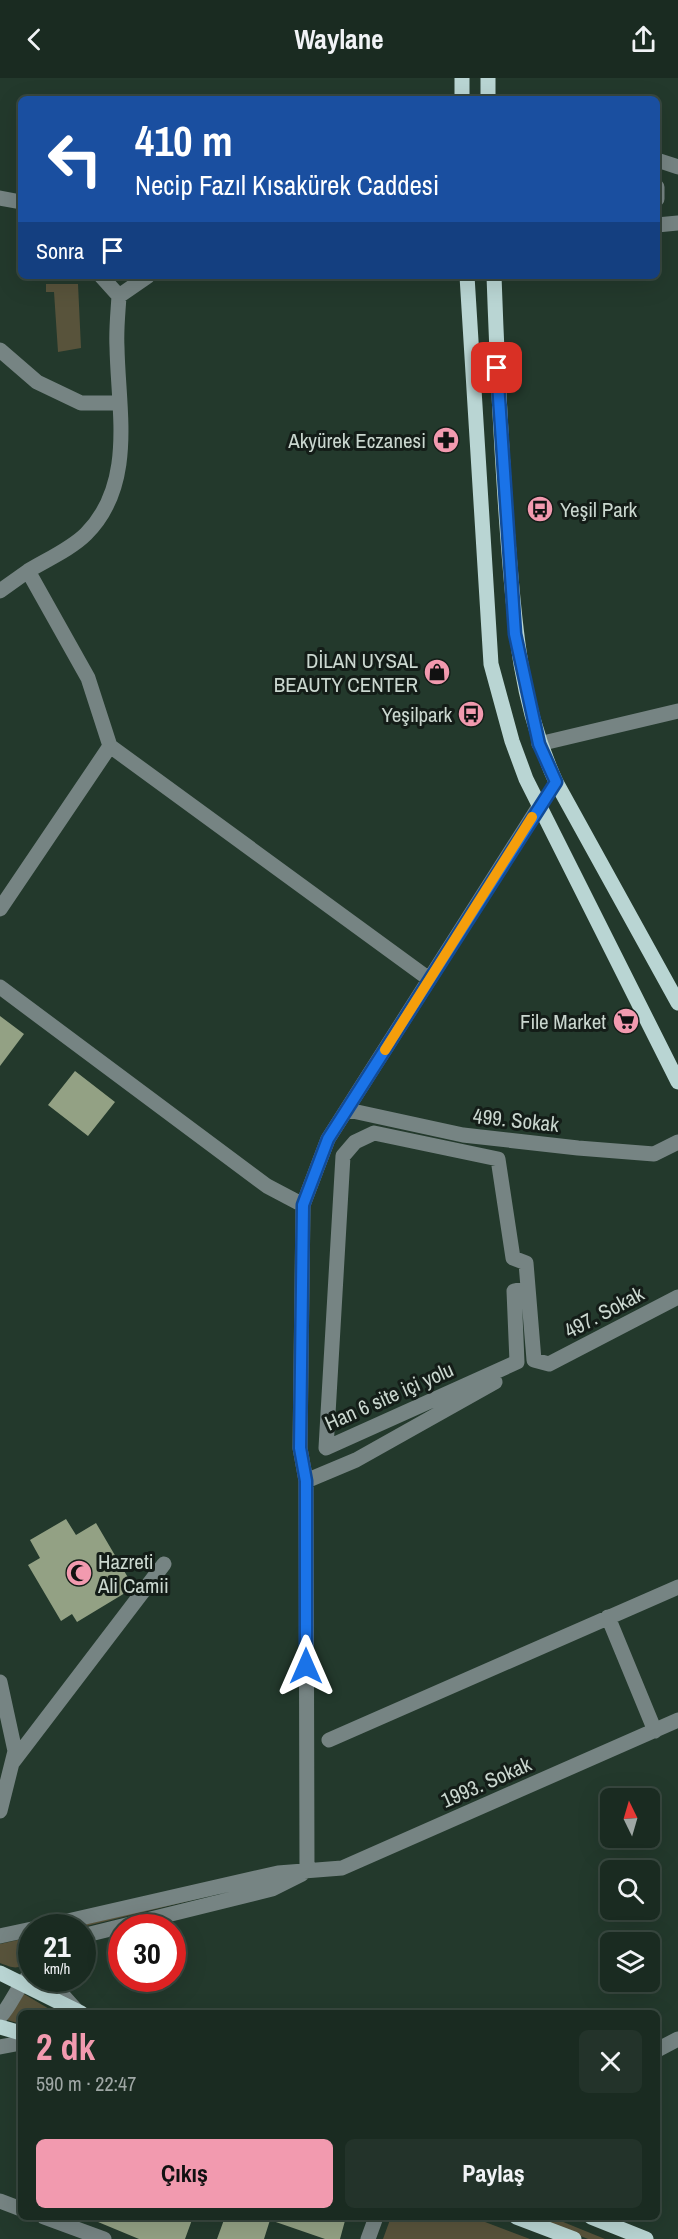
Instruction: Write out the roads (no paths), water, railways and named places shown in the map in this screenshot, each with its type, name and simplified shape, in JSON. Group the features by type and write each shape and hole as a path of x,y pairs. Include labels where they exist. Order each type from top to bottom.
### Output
{"main road":[{"path":"462,78 462,96"},
{"path":"488,78 488,96"},
{"path":"467,279 490,664 512,741 526,779 678,1082"},
{"path":"494,279 499,414 515,634 539,744 556,782 678,1003"},
{"path":"540,805 556,782"},
{"path":"0,1973 18,1982"},
{"path":"37,1992 74,2010"},
{"path":"0,2027 18,2032"},
{"path":"524,2220 574,2239"},
{"path":"598,2220 646,2239"}],"street":[{"path":"660,161 678,167"},
{"path":"0,198 18,201"},
{"path":"660,225 678,223"},
{"path":"0,591 86,535 107,504 119,471 120,403 117,345 119,296 104,279"},
{"path":"119,296 144,279"},
{"path":"0,350 37,382 81,404 120,403"},
{"path":"28,571 88,678 110,746 429,979"},
{"path":"539,744 678,711"},
{"path":"0,909 110,746"},
{"path":"307,1871 306,1481 300,1448 303,1205 328,1139 540,805"},
{"path":"0,987 267,1186 303,1205"},
{"name":"499. Sokak","path":"348,1110 464,1136 578,1148 654,1154 678,1142"},
{"name":"Han 6 site içi yolu","path":"374,1134 498,1159 513,1258 526,1263 528,1288 514,1291 517,1362 326,1448 343,1156 355,1142 374,1134"},
{"path":"306,1481 356,1460 534,1360 528,1288"},
{"name":"497. Sokak","path":"534,1360 549,1364 678,1297"},
{"path":"13,1762 164,1564"},
{"path":"329,1740 678,1587"},
{"path":"608,1617 655,1731"},
{"path":"0,1682 15,1750 0,1811"},
{"name":"1993. Sokak","path":"91,1914 278,1873 342,1868 678,1720"},
{"name":"1993. Sokak","path":"96,1933 272,1889 307,1871"},
{"name":"1993. Sokak","path":"0,1936 18,1931"},
{"path":"0,2017 14,1998 18,1986"},
{"path":"60,1992 76,2010"},
{"path":"660,2048 678,2039"},
{"path":"0,2048 18,2044"},
{"path":"0,2201 18,2208"},
{"path":"52,2220 104,2239"},
{"path":"368,2239 375,2220"}],"place":[{"name":"Akyürek Eczanesi","path":"446,440"},
{"name":"Yeşil Park","path":"540,509"},
{"name":"DİLAN UYSAL BEAUTY CENTER","path":"437,672"},
{"name":"Yeşilpark","path":"471,714"},
{"name":"File Market","path":"626,1021"},
{"name":"Hazreti Ali Camii","path":"79,1573"}]}
